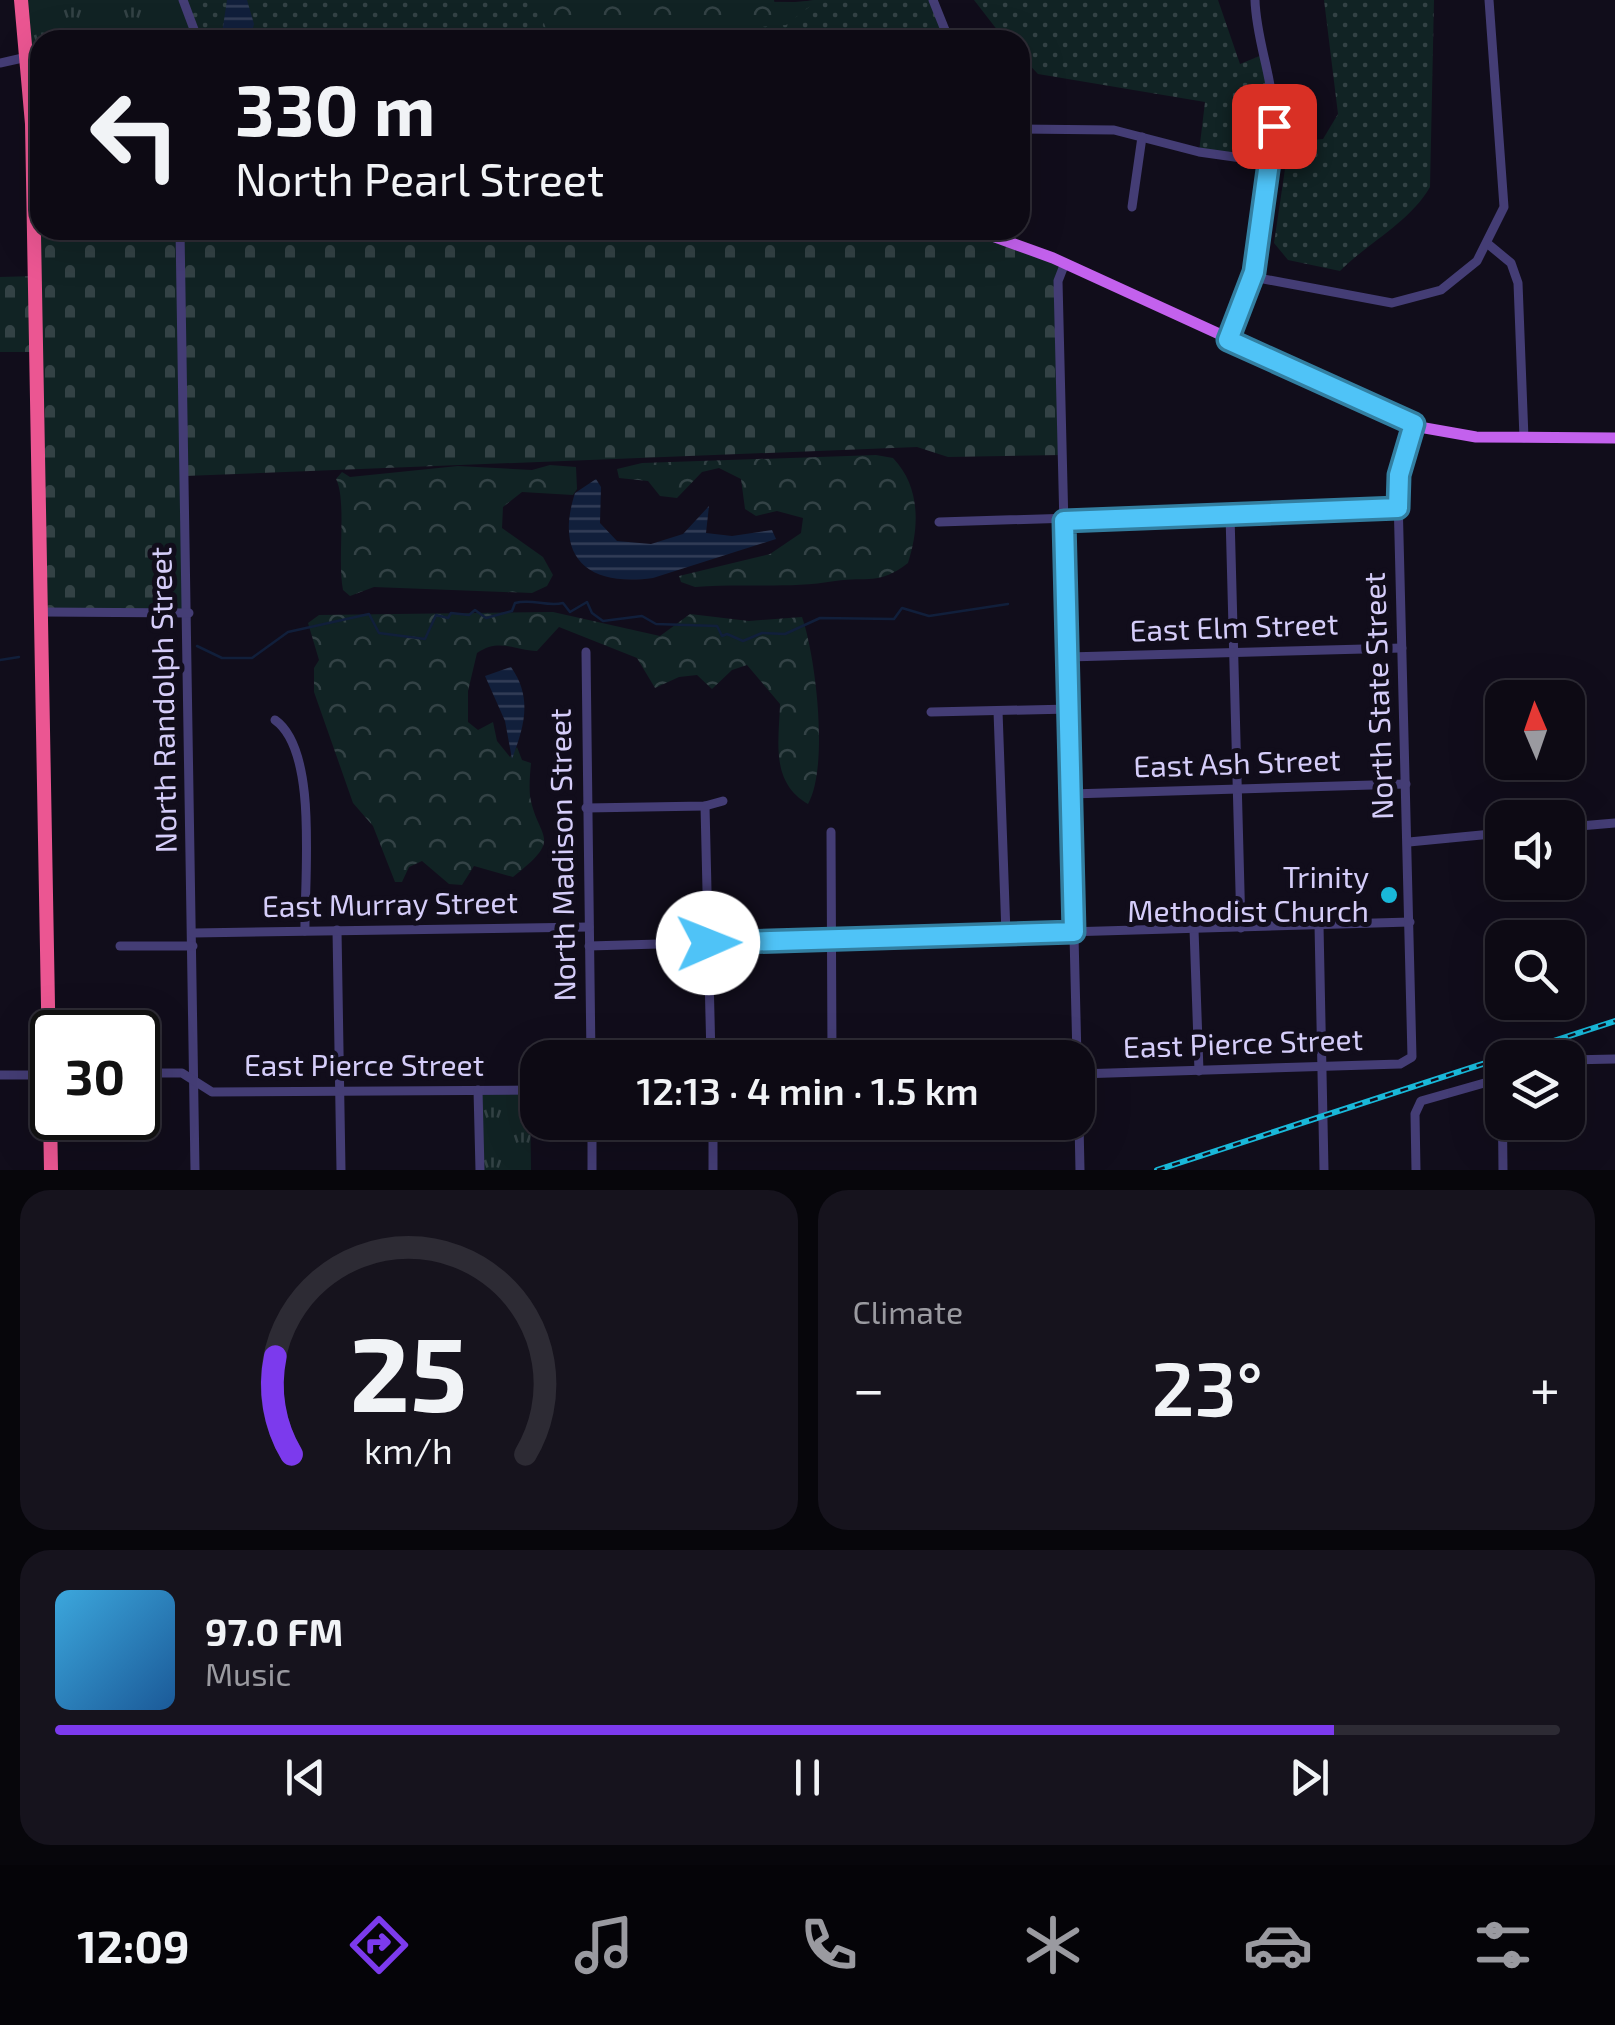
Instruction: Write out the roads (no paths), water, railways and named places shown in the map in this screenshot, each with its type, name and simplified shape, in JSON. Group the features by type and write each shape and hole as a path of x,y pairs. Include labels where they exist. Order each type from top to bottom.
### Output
{"highway":[{"path":"21,0 30,36"},
{"path":"37,240 50,1010"},
{"path":"51,1140 51,1170"}],"main road":[{"path":"1012,240 1414,424 1462,436 1615,438"}],"street":[{"path":"183,0 194,30"},
{"path":"933,0 944,30"},
{"path":"1228,340 1253,278 1270,162 1273,102 1255,0"},
{"path":"1253,278 1371,302 1400,302 1454,282 1488,244 1504,207 1489,0"},
{"path":"0,63 30,57"},
{"path":"1030,128 1077,126 1199,152 1270,162"},
{"path":"1132,207 1142,137"},
{"name":"North Randolph Street","path":"180,240 195,1170"},
{"path":"1488,244 1511,263 1518,283 1524,438"},
{"path":"1065,264 1058,281 1077,1040"},
{"name":"North State Street","path":"1409,1060 1413,1050 1409,842 1398,508 1399,475 1414,424"},
{"path":"939,522 1398,508"},
{"path":"1230,515 1241,928"},
{"path":"42,612 189,613"},
{"name":"East Elm Street","path":"1068,657 1402,648"},
{"name":"North Madison Street","path":"586,652 591,1040"},
{"path":"931,712 1070,709"},
{"path":"998,711 1006,934"},
{"path":"275,720 291,734 304,784 305,931"},
{"name":"East Ash Street","path":"1071,794 1406,784"},
{"path":"586,808 705,806 723,801"},
{"path":"705,806 711,1040"},
{"path":"1585,826 1615,823"},
{"path":"831,832 832,1040"},
{"path":"1409,842 1485,835"},
{"path":"589,946 1410,922"},
{"path":"1319,925 1324,1170"},
{"name":"East Murray Street","path":"193,933 589,927"},
{"path":"1194,929 1199,1071"},
{"path":"337,930 341,1170"},
{"path":"120,946 193,946"},
{"path":"1585,1060 1615,1059"},
{"name":"East Pierce Street","path":"1095,1074 1322,1067 1409,1060"},
{"name":"East Pierce Street","path":"160,1072 179,1072 212,1092 520,1090"},
{"path":"0,1076 30,1075"},
{"path":"1416,1170 1414,1114 1421,1101 1485,1083"},
{"path":"478,1090 480,1170"},
{"path":"592,1140 592,1170"},
{"path":"713,1140 714,1170"},
{"path":"1079,1140 1080,1170"},
{"path":"1503,1140 1503,1170"}],"water":[{"path":"227,0 247,0 252,30 222,30"},
{"path":"596,479 601,487 600,523 617,541 651,544 683,534 709,506 706,533 732,536 772,530 776,539 653,578 610,578 582,563 573,551 569,535 575,493"},
{"path":"511,667 524,701 523,724 512,759 505,721 485,676"}],"waterway":[{"path":"197,646 222,658 252,658 288,632 369,614 379,633 425,639 436,615 448,618 451,613 469,615 475,610 486,618 512,611 515,603 521,602 563,603 570,612 587,602 592,613 603,621 642,616 656,624 717,626 722,636 727,634 743,641 762,633 785,634 820,618 894,619 902,608 929,616 1008,604"},
{"path":"0,660 19,657"}],"railway":[{"path":"1157,1170 1615,1021"}],"place":[{"name":"Trinity Methodist Church","path":"1389,895"}]}
